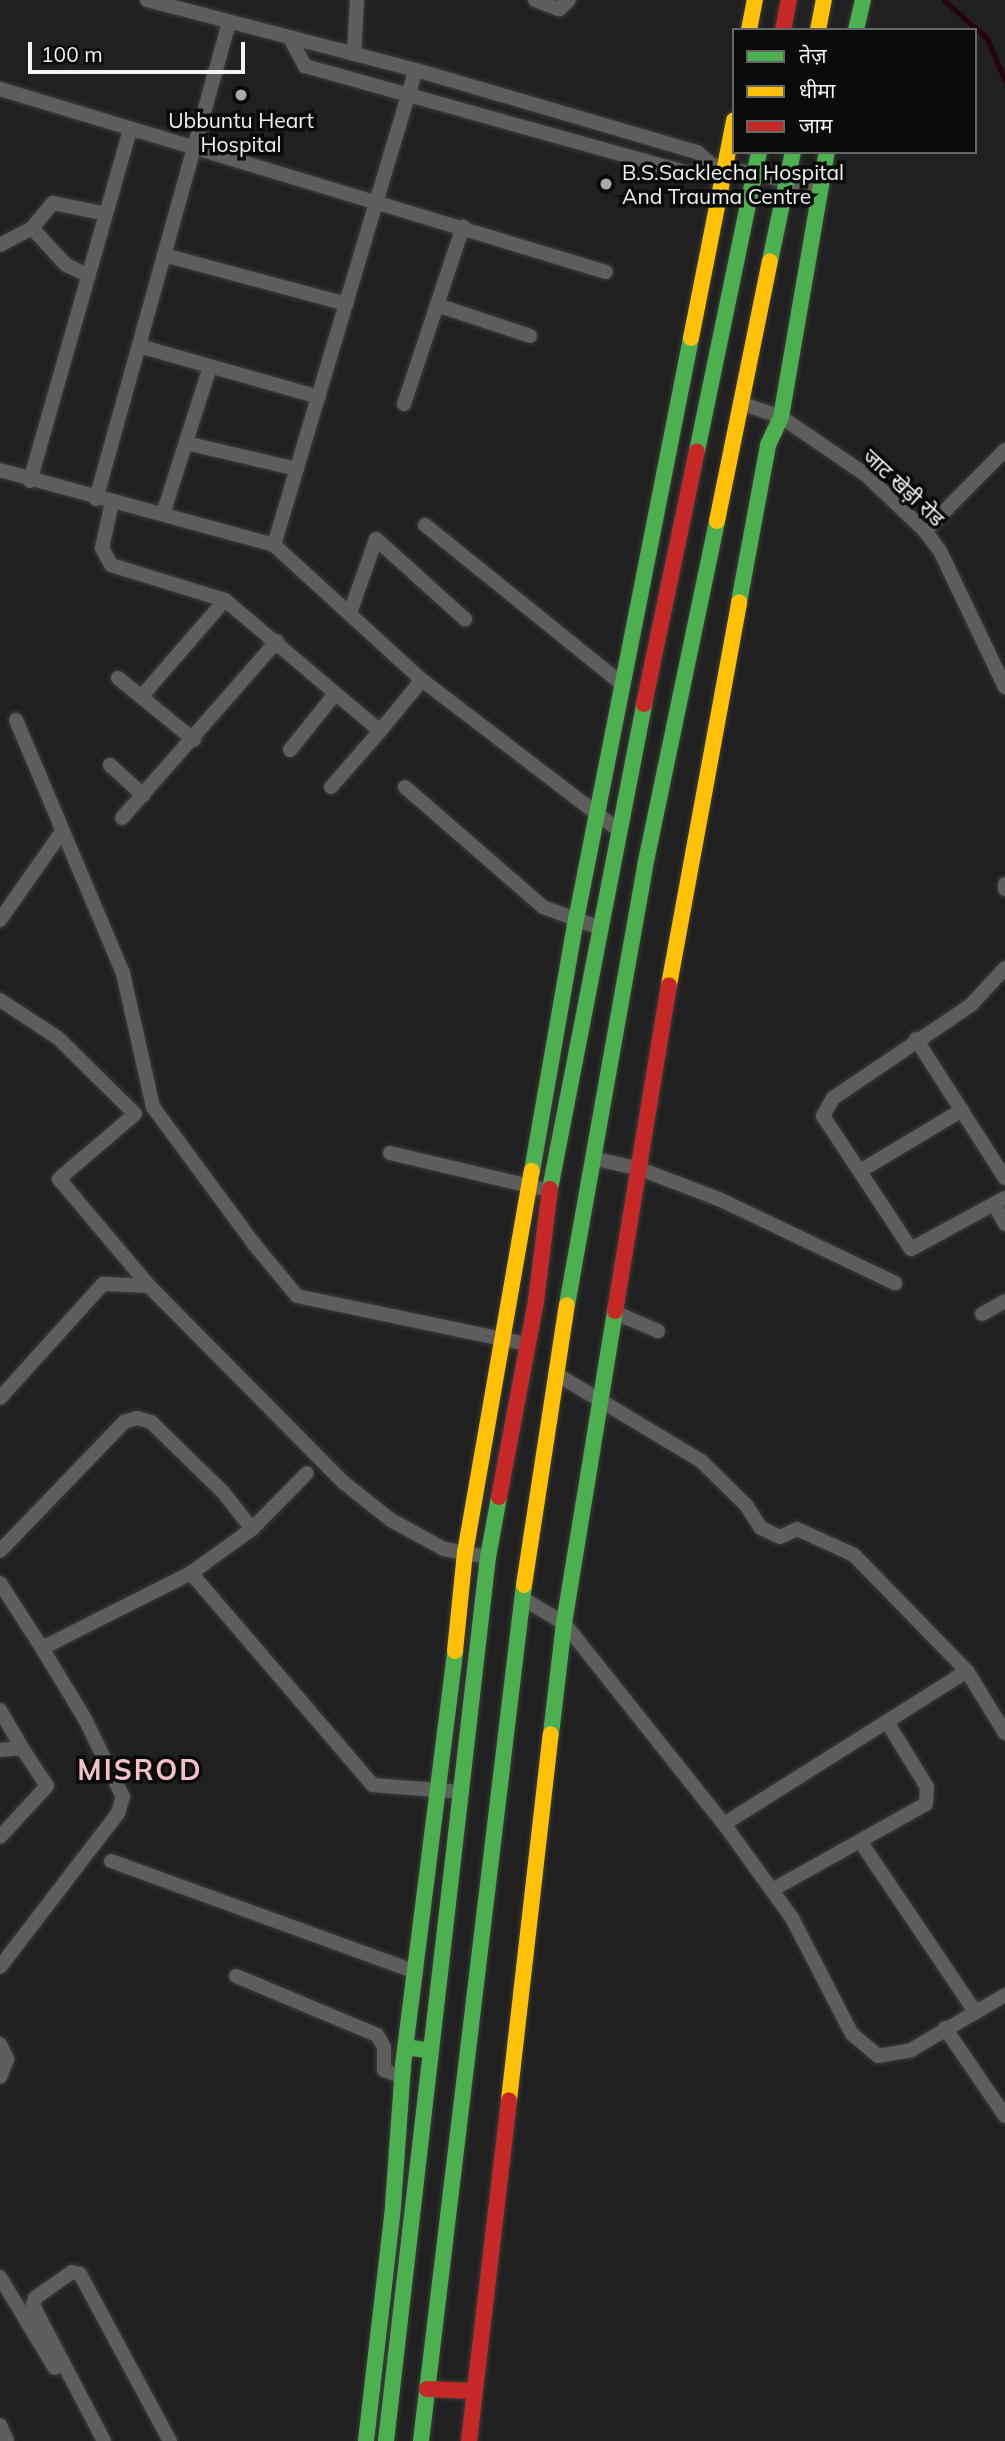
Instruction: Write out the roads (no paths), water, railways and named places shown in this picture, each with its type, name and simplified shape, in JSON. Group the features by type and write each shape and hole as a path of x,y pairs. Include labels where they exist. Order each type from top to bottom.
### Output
{"main road":[{"path":"783,28 789,0"},
{"path":"818,28 824,0"},
{"path":"857,23 863,0"},
{"path":"749,28 754,4"},
{"path":"366,2441 393,2206 405,2047 440,1790 465,1553 505,1339 576,920 719,167 732,126"},
{"path":"386,2441 488,1557 527,1344 550,1190 618,830 759,154"},
{"path":"421,2441 522,1598 592,1157 689,645 743,404 793,154"},
{"path":"469,2441 564,1623 614,1312 744,572 768,445 781,417 827,154"},
{"path":"405,2047 431,2051"},
{"path":"426,2389 474,2391"}],"street":[{"path":"147,0 416,70 697,152 719,167 821,188"},
{"path":"354,54 356,0"},
{"path":"535,0 559,9 569,0"},
{"path":"96,499 229,23"},
{"path":"290,38 305,66 692,174 719,167"},
{"path":"274,545 416,70"},
{"path":"0,89 130,131 377,200 606,272"},
{"path":"30,481 130,131"},
{"path":"0,245 32,228 53,203 106,214"},
{"path":"404,404 463,227"},
{"path":"32,228 66,265 89,276"},
{"path":"164,255 346,304"},
{"path":"437,305 530,336"},
{"path":"139,346 319,397"},
{"path":"163,514 210,367"},
{"name":"जाट खेड़ी रोड","path":"743,404 781,417 866,475 925,531 940,551 1005,687"},
{"path":"186,443 297,469"},
{"path":"925,531 1005,450"},
{"path":"1,471 96,499 163,514 274,545 422,680 618,830"},
{"path":"112,502 102,548 111,565 225,600 277,641 380,731"},
{"path":"425,525 622,684"},
{"path":"350,613 376,540 465,620"},
{"path":"141,698 225,600"},
{"path":"122,818 194,740 277,641"},
{"path":"118,678 194,740"},
{"path":"331,787 422,680"},
{"path":"290,750 335,694"},
{"path":"16,720 61,833 123,973 153,1107 212,1191 297,1296 527,1344"},
{"path":"110,765 142,796"},
{"path":"405,787 543,907 600,928"},
{"path":"0,920 61,833"},
{"path":"1005,968 971,1005 916,1039 833,1098 823,1116 911,1249 1000,1201 1005,1224"},
{"path":"0,1000 58,1038 135,1114 59,1179 149,1286 343,1482 391,1520 444,1549 488,1557"},
{"path":"916,1039 1005,1178"},
{"path":"860,1171 962,1110"},
{"path":"390,1153 550,1190"},
{"path":"592,1157 640,1169 721,1200 895,1283"},
{"path":"0,1398 103,1284 149,1286"},
{"path":"982,1314 1005,1301"},
{"path":"614,1312 658,1331"},
{"path":"558,1375 602,1398 701,1461 746,1505 761,1528 780,1537 797,1529 868,1565 967,1671 1005,1733"},
{"path":"0,1551 124,1422 137,1418 151,1422 223,1492 252,1529"},
{"path":"42,1648 191,1573 252,1529 307,1473"},
{"path":"191,1573 373,1784 461,1791"},
{"path":"0,1584 85,1719 123,1797 118,1813 0,1967"},
{"path":"522,1598 564,1623 724,1824 792,1918 852,2034 878,2056 911,2050 974,2010 1005,1995"},
{"path":"724,1824 967,1671"},
{"path":"0,1710 47,1786 0,1837"},
{"path":"772,1890 917,1810 929,1795 887,1722"},
{"path":"0,1751 22,1748"},
{"path":"860,1841 974,2010"},
{"path":"111,1861 416,1972"},
{"path":"236,1976 377,2035 384,2047 384,2070 402,2077"},
{"path":"945,2028 1005,2116"},
{"path":"0,2044 7,2059 0,2077"},
{"path":"104,2441 33,2305 35,2298 72,2272 80,2274 170,2441"},
{"path":"0,2277 93,2441"},
{"path":"0,2425 7,2441"}],"waterway":[{"path":"944,0 976,28"},
{"path":"977,29 987,38 1005,80"}],"place":[{"name":"Ubbuntu Heart Hospital","path":"241,95"},
{"name":"B.S.Sacklecha Hospital And Trauma Centre","path":"606,184"}],"district":[{"name":"MISROD","path":"140,1770"}]}
